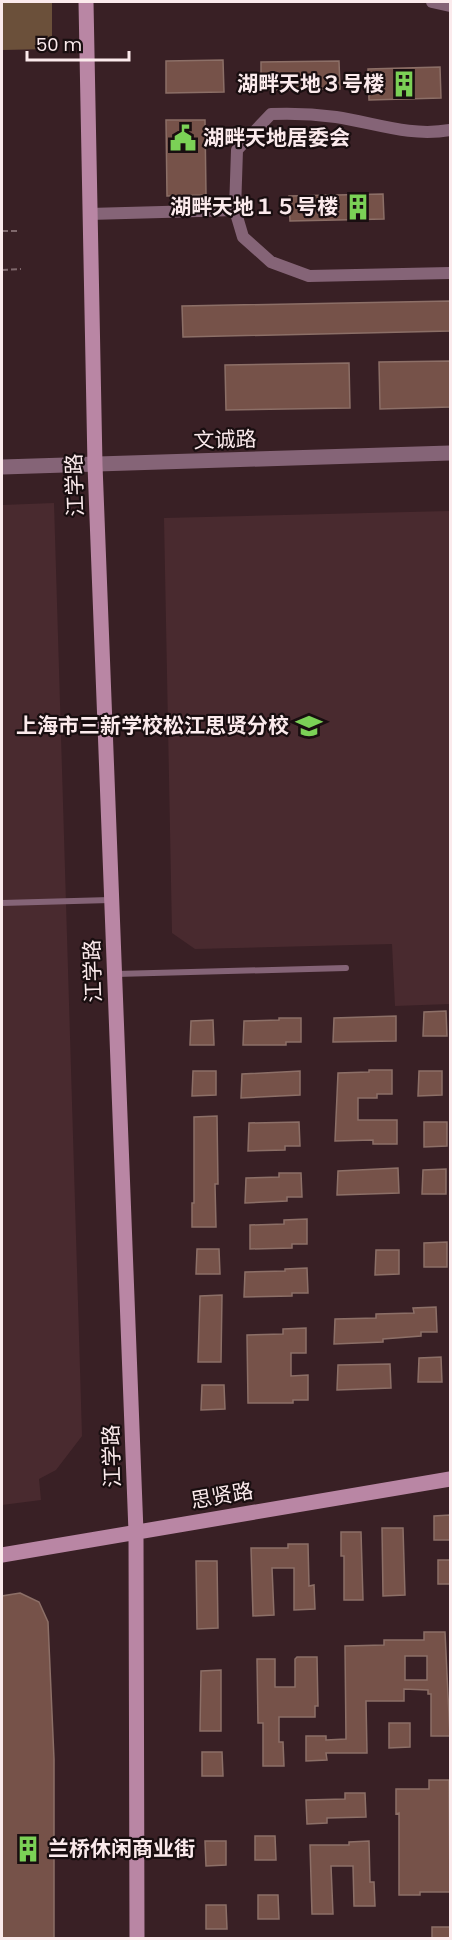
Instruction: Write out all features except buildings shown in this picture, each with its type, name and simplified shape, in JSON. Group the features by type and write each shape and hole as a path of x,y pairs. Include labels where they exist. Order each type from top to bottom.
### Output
{"main road":[{"name":"江学路","path":"86,2 95,465 136,1532 137,1938"},
{"name":"思贤路","path":"2,1556 450,1479"}],"street":[{"path":"432,2 450,6"},
{"path":"450,130 417,133 337,118 298,113 270,114 237,150 235,210 243,237 271,262 309,276 450,273"},
{"path":"89,214 235,210"},
{"name":"文诚路","path":"2,467 450,453"}],"lane":[{"path":"2,903 111,900"},
{"path":"114,974 346,969"}],"path":[{"path":"2,231 19,231"},
{"path":"2,270 21,269"}],"shaded area":[{"path":"2,2 52,2 52,49 2,50"},
{"path":"54,503 82,1436 56,1470 39,1479 41,1500 2,1505 2,505"},
{"name":"上海市三新学校松江思贤分校","path":"450,511 450,1004 395,1006 392,944 195,949 172,933 164,518"}],"place":[{"name":"湖畔天地３号楼","path":"404,84"},
{"name":"湖畔天地居委会","path":"183,138"},
{"name":"湖畔天地１５号楼","path":"358,207"},
{"name":"上海市三新学校松江思贤分校","path":"309,726"},
{"name":"兰桥休闲商业街","path":"28,1849"}]}
